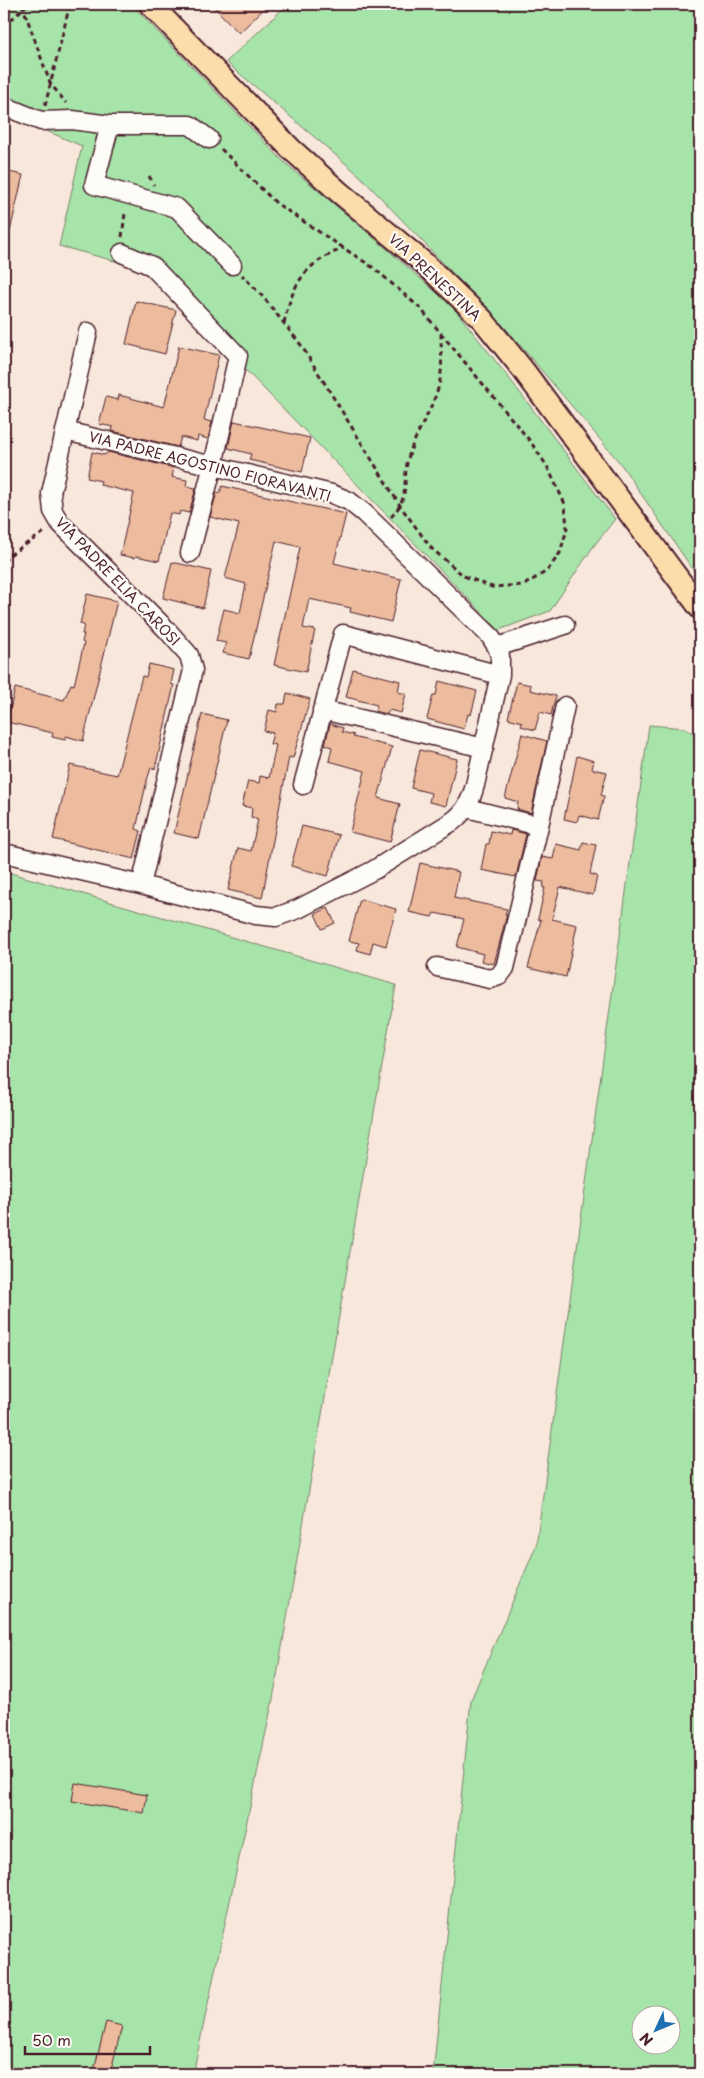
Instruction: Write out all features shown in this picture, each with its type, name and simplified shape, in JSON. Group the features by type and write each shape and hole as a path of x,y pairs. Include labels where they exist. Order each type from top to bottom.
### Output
{"main road":[{"name":"VIA PRENESTINA","path":"150,4 275,134 323,178 424,263 482,319 524,371 700,608"}],"street":[{"path":"4,106 41,121 81,121 110,125 190,125 209,139"},
{"path":"110,125 94,185 177,208 232,265"},
{"path":"122,253 152,266 238,356 213,465 190,553"},
{"name":"VIA PADRE ELIA CAROSI","path":"88,332 50,497 53,512 60,522 152,614 189,655 192,665 192,674 141,885"},
{"name":"VIA PADRE AGOSTINO FIORAVANTI","path":"65,431 332,494 349,502 380,528 490,636 497,648"},
{"path":"4,853 141,885 256,915 283,915 374,870 453,821 467,808 475,785 500,675 500,656 497,648 565,625"},
{"path":"303,785 343,634 500,675"},
{"path":"437,967 490,979 499,976 503,972 539,826 565,706"},
{"path":"322,710 484,748"},
{"path":"467,808 539,826"}],"path":[{"path":"4,12 5,4"},
{"path":"4,26 23,6 28,4"},
{"path":"41,121 70,4"},
{"path":"23,6 50,84 81,121"},
{"path":"209,139 245,171 276,203 375,269 420,308 530,441 547,466 565,504 567,530 560,553 547,571 524,585 492,587 464,576 431,548 400,506 301,345 264,298 232,265"},
{"path":"149,176 154,185"},
{"path":"122,253 122,232 125,213"},
{"path":"284,324 288,306 296,286 308,268 326,255 344,247"},
{"path":"400,506 406,487 407,464 414,440 432,405 440,383 441,334"},
{"path":"4,562 8,556 60,522"}],"green space":[{"path":"4,4 131,4 283,161 453,307 615,519 593,547 550,611 499,630 148,270 59,246 82,146 4,113"},
{"path":"288,4 700,4 700,580 620,463 509,332 359,175 226,62"},
{"path":"649,725 685,728 700,738 700,2074 433,2074 471,1700 536,1546"},
{"path":"4,871 396,985 273,1699 193,2074 4,2074"}],"building":[{"path":"211,4 269,4 239,33"},
{"path":"4,171 23,175 9,236 4,236"},
{"path":"136,301 176,310 165,354 126,344"},
{"path":"179,346 219,355 204,420 212,422 208,439 198,436 197,441 181,437 178,447 112,431 113,427 99,424 106,397 118,400 119,395 164,407"},
{"path":"234,421 310,438 302,472 249,460 251,454 228,448"},
{"path":"92,452 105,455 108,452 174,468 172,477 187,480 186,486 196,488 189,513 180,511 179,515 170,513 159,561 120,555 134,493 100,485 101,481 87,478"},
{"path":"222,486 346,514 334,563 401,579 391,622 350,612 351,608 309,599 303,628 315,630 306,672 274,665 300,547 276,541 249,659 223,653 226,643 216,641 224,609 240,613 246,584 225,578 239,524 210,517 217,492 220,493"},
{"path":"172,562 211,571 203,608 163,598"},
{"path":"87,594 117,601 83,741 66,736 65,740 52,737 53,733 7,722 15,688 64,700 71,684 74,685 84,643 82,642 84,634 82,634 84,625 80,624"},
{"path":"149,664 174,670 171,684 174,685 155,769 151,768 147,780 136,829 141,831 134,859 53,839 70,765 117,775 142,676 146,677"},
{"path":"353,669 400,681 398,692 406,694 401,713 389,710 387,714 375,711 377,705 346,697"},
{"path":"439,681 477,691 471,715 468,714 464,729 427,719 433,695 436,695"},
{"path":"517,682 531,685 530,690 556,696 551,715 540,712 535,730 521,726 522,722 508,718"},
{"path":"287,693 310,699 293,758 289,757 262,898 228,890 238,848 251,851 258,819 251,817 252,808 242,806 248,781 259,783 260,776 269,778 276,745 270,744 273,733 264,731 269,710 277,712 278,704 285,704"},
{"path":"202,714 227,720 199,839 174,833"},
{"path":"330,724 343,728 342,732 354,735 353,737 392,747 378,798 400,804 390,842 350,832 365,771 329,761 332,747 325,745"},
{"path":"522,734 547,741 531,813 517,809 518,802 505,798"},
{"path":"420,750 457,759 446,806 429,802 431,793 411,788"},
{"path":"577,756 594,761 592,769 607,772 601,795 604,796 598,820 579,815 577,822 564,819"},
{"path":"302,826 339,835 328,876 291,866"},
{"path":"511,830 526,834 516,877 481,870 486,844 489,844 491,831 510,835"},
{"path":"583,842 596,845 590,874 597,876 593,895 560,887 552,919 577,925 566,977 528,968 541,920 538,919 545,888 543,888 544,882 537,881 542,857 553,859 556,844 581,850"},
{"path":"420,863 459,872 454,898 507,909 494,964 481,961 483,954 457,947 464,919 434,913 432,917 409,912"},
{"path":"360,899 396,909 386,946 373,942 370,954 357,950 359,943 349,941"},
{"path":"328,908 335,923 322,929 315,914"},
{"path":"75,1783 147,1795 144,1813 72,1801"},
{"path":"106,2022 122,2026 110,2074 93,2074"}]}
